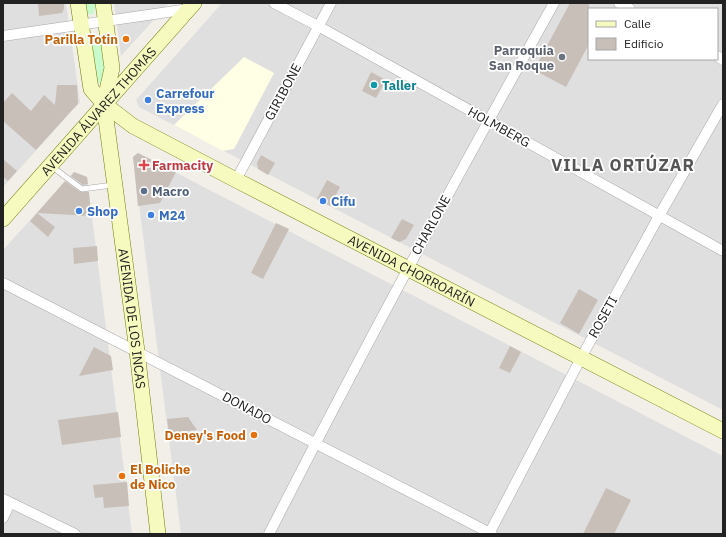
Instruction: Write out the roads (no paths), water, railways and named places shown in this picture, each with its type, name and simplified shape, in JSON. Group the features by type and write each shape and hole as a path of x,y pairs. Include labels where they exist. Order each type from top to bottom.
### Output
{"main road":[{"path":"78,3 91,89 104,104"},
{"name":"AVENIDA DE LOS INCAS","path":"103,3 112,68 104,104 137,351 158,534"},
{"name":"AVENIDA ÁLVAREZ THOMAS","path":"3,219 191,6"},
{"name":"AVENIDA CHORROARÍN","path":"104,104 133,126 407,269 723,431"}],"street":[{"name":"HOLMBERG","path":"274,3 318,26 723,252"},
{"name":"GIRIBONE","path":"236,180 331,3"},
{"name":"CHARLONE","path":"269,534 407,269 554,3"},
{"path":"619,3 628,8"},
{"path":"3,36 81,25 191,6"},
{"name":"ROSETI","path":"490,534 581,358 659,216 723,104"},
{"name":"DONADO","path":"3,283 490,534"},
{"path":"3,518 7,501 75,534"}],"lane":[{"path":"50,165 82,189 114,185"}],"place":[{"name":"Parilla Totin","path":"126,39"},
{"name":"Parroquia San Roque","path":"562,57"},
{"name":"Taller","path":"374,85"},
{"name":"Carrefour Express","path":"148,100"},
{"name":"Farmacity","path":"144,165"},
{"name":"Macro","path":"144,191"},
{"name":"Cifu","path":"323,201"},
{"name":"Shop","path":"79,211"},
{"name":"M24","path":"151,215"},
{"name":"Deney's Food","path":"254,435"},
{"name":"El Boliche de Nico","path":"122,476"}],"district":[{"name":"VILLA ORTÚZAR","path":"623,165"}]}
